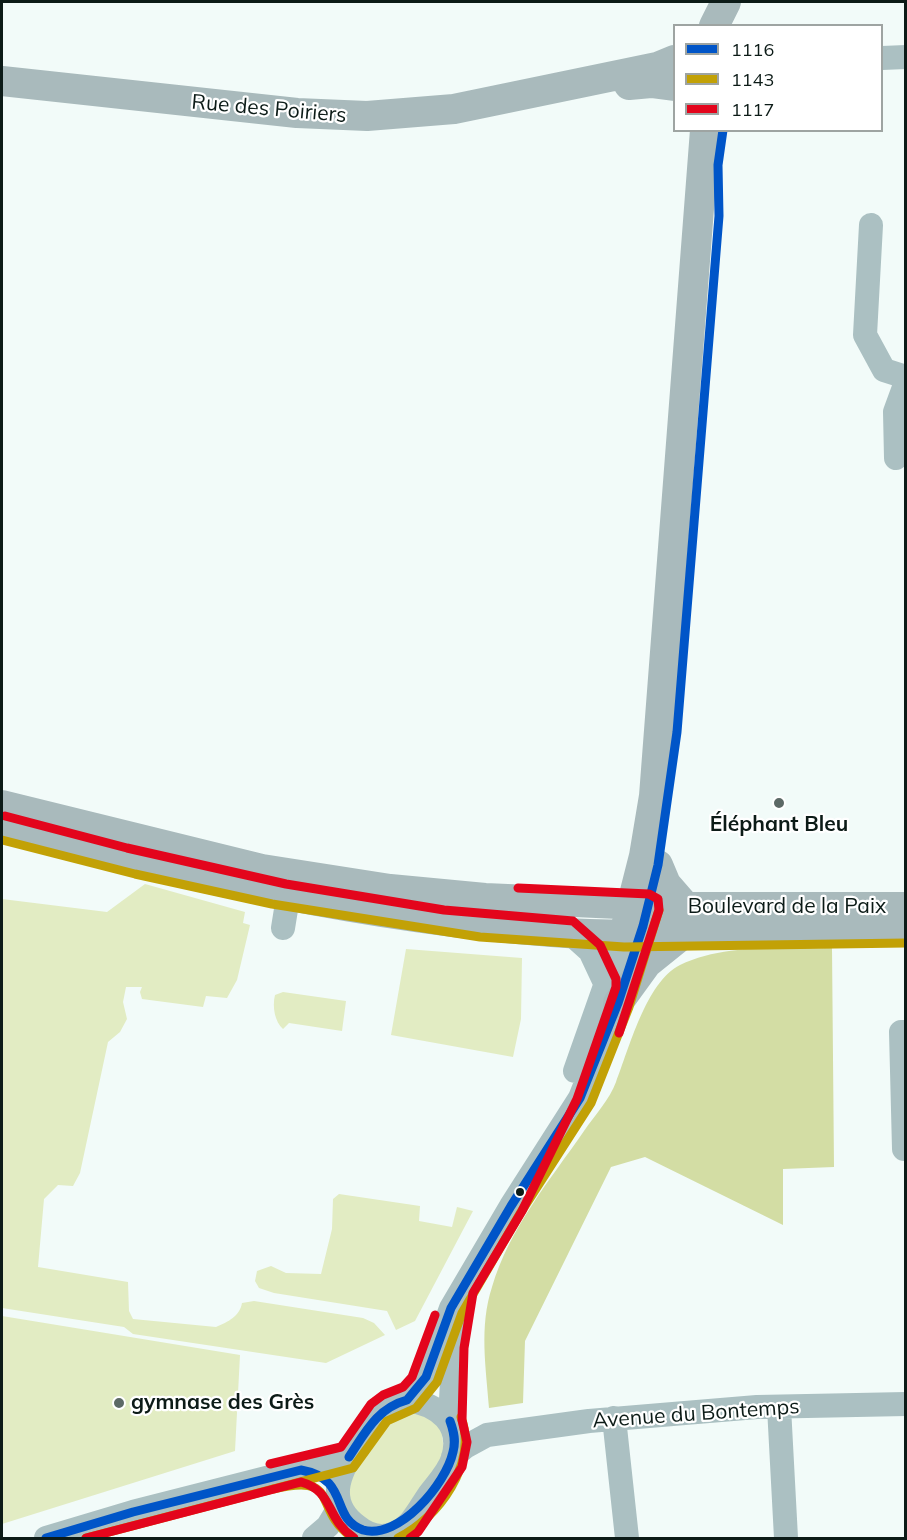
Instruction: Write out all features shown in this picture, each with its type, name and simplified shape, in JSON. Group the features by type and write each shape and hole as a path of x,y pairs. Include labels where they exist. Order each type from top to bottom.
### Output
{"main road":[{"path":"715,24 726,2"},
{"path":"738,24 740,2"},
{"path":"537,94 657,67 673,61"},
{"name":"Rue des Poiriers","path":"2,81 99,94 350,116 432,112 537,94"},
{"path":"537,94 651,83 673,86"},
{"path":"612,993 695,916 670,890 651,860 705,132"},
{"path":"636,920 674,767 719,216 718,165 723,132"},
{"path":"2,805 294,876 453,896 588,904 636,920"},
{"path":"2,828 124,860 288,897 443,922 562,933 570,926 636,920"},
{"path":"588,904 651,860"},
{"name":"Boulevard de la Paix","path":"636,920 906,907"},
{"name":"Boulevard de la Paix","path":"695,916 906,931"}],"street":[{"path":"883,58 906,57"},
{"path":"871,225 865,335 884,370 906,377"},
{"path":"896,458 895,412 906,382"},
{"path":"284,928 288,897"},
{"path":"407,1400 426,1377 445,1320 462,1288 580,1098 636,920 695,916"},
{"path":"562,933 590,951 612,993"},
{"path":"904,1149 901,1032 906,1032"},
{"path":"301,1470 323,1476 357,1527 368,1533 378,1537 397,1533 408,1525 453,1457 455,1442 450,1421 454,1328 462,1288"},
{"path":"314,1539 328,1526 338,1499 340,1475 349,1457 380,1412 396,1402 407,1400 432,1406 450,1421"},
{"name":"Avenue du Bontemps","path":"453,1457 465,1447 487,1435 614,1418 779,1407 906,1404"},
{"path":"779,1407 786,1539"},
{"path":"614,1418 627,1539"},
{"name":"Avenue du Bontemps","path":"450,1421 461,1428 487,1435"},
{"path":"46,1539 154,1506 349,1457"}],"green space":[{"path":"145,884 245,912 243,923 250,925 237,980 227,998 206,996 203,1007 142,999 140,992 142,987 126,987 123,1002 127,1019 120,1032 108,1042 80,1173 73,1186 58,1185 44,1199 38,1267 128,1282 129,1311 133,1319 216,1327 236,1315 242,1303 254,1301 363,1318 374,1323 385,1335 326,1363 133,1334 124,1327 2,1308 2,899 107,912"},
{"path":"832,948 834,1167 783,1169 783,1225 645,1157 611,1167 525,1341 523,1403 489,1408 484,1347 486,1317 499,1266 520,1225 544,1187 610,1095 640,1018 657,986 680,965 716,953 755,949"},
{"path":"406,949 522,958 521,1019 513,1057 391,1035"},
{"path":"283,992 346,1001 342,1031 289,1023 283,1029 276,1018 274,1004 275,995"},
{"path":"339,1194 420,1206 419,1221 452,1227 457,1207 473,1211 415,1321 396,1330 387,1311 274,1293 259,1288 255,1281 257,1271 271,1266 286,1273 321,1274 332,1229 333,1199"},
{"name":"gymnase des Grès","path":"2,1316 240,1355 235,1451 2,1524"},
{"path":"403,1408 441,1423 445,1464 390,1527 360,1520 343,1488 385,1417"}],"transit line":[{"name":"1116","path":"407,1400 426,1377 451,1308 511,1206 580,1098 618,1003 643,926 658,865 677,732 719,216 718,165 723,132"},
{"name":"1117","path":"5,816 127,848 286,884 444,910 573,921 600,945 616,979 616,987 577,1099 522,1211 473,1293 464,1348 462,1420 467,1442 462,1467 418,1532 410,1538"},
{"name":"1143","path":"2,840 135,874 272,904 480,937 624,947 906,943"},
{"name":"1117","path":"518,888 649,894 658,899 659,910 619,1033"},
{"name":"1143","path":"86,1538 353,1468 387,1421 416,1408 437,1382 462,1313 521,1212 591,1103 629,1007 659,910"},
{"name":"1117","path":"270,1464 341,1447 371,1404 383,1395 403,1387 412,1377 435,1315"},
{"name":"1116","path":"349,1457 380,1415 407,1400"},
{"name":"1143","path":"398,1538 428,1517 451,1487 464,1452 465,1435 461,1417"},
{"name":"1116","path":"46,1538 133,1512 301,1470 327,1481 334,1490 346,1517 353,1524 363,1530 377,1531 391,1527 419,1507 449,1465 454,1448 450,1421"},
{"name":"1117","path":"86,1538 301,1482 312,1486 325,1498 338,1522 354,1538"},
{"name":"1143","path":"273,1489 295,1485 309,1486 318,1490 340,1527 353,1538"}],"place":[{"name":"Éléphant Bleu","path":"779,803"},
{"name":"gymnase des Grès","path":"119,1403"}]}
